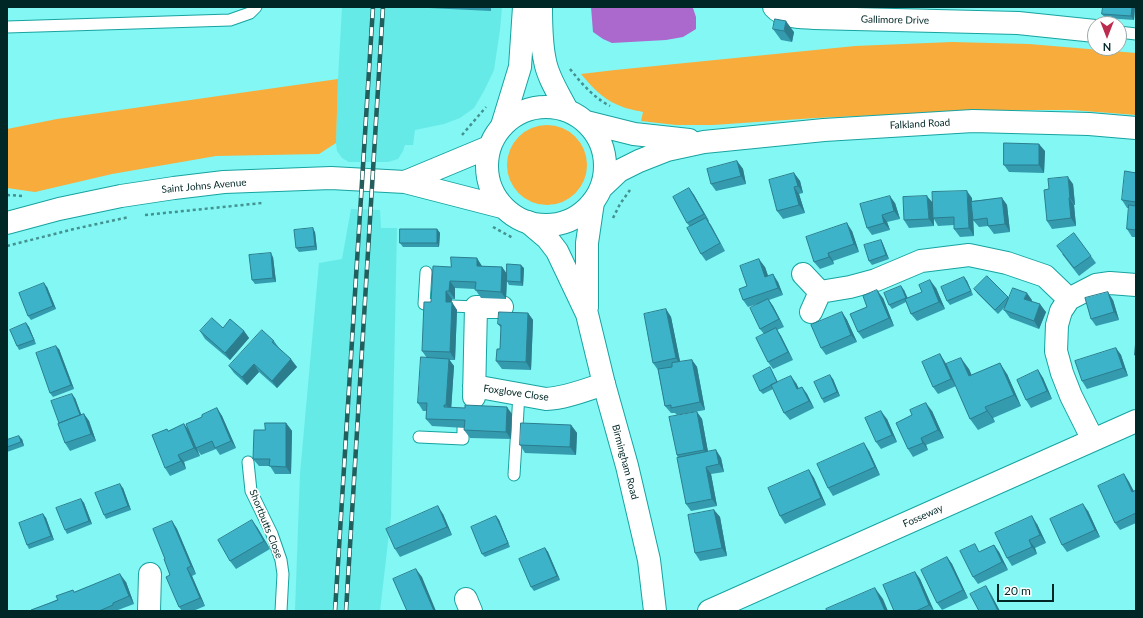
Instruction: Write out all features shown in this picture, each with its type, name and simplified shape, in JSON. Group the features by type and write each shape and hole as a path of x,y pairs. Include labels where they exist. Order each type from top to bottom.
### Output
{"main road":[{"path":"502,126 520,67 524,7"},
{"path":"541,7 545,62 551,79 567,110"},
{"name":"Gallimore Drive","path":"774,7 788,15 814,18 1018,15 1087,29"},
{"path":"541,106 567,110 586,122 598,136 604,153 605,170 597,195 575,218 552,225 521,231 514,216 502,207 493,194 488,181 486,164 489,147 495,133 502,126 516,114 541,106"},
{"name":"Falkland Road","path":"597,195 619,171 639,161 667,150 704,142 832,130 973,121 1081,124 1136,128"},
{"name":"Falkland Road","path":"586,122 634,134 704,142"},
{"name":"Saint Johns Avenue","path":"405,182 489,147"},
{"name":"Saint Johns Avenue","path":"7,223 59,208 121,196 181,187 224,182 331,178 405,182 502,207"},
{"name":"Birmingham Road","path":"587,314 587,250 597,195"},
{"name":"Birmingham Road","path":"521,231 547,238 557,251 587,314 604,384 627,466 649,560 655,611"},
{"path":"820,292 850,288 876,280 921,261 969,256 1007,263 1045,276 1069,299"},
{"path":"803,274 820,292"},
{"path":"1093,440 1071,396 1062,374 1056,351 1058,325 1061,311 1069,299 1096,285 1110,283 1136,285"},
{"path":"811,312 820,292"},
{"path":"476,306 502,307"},
{"name":"Foxglove Close","path":"476,306 472,397 519,394 546,399 556,398 604,384"},
{"name":"Fosseway","path":"709,611 1136,421"},
{"path":"149,611 150,574"}],"lane":[{"path":"7,27 230,20 250,13 256,7"},
{"path":"426,272 424,304 437,305"},
{"path":"451,306 476,306"},
{"path":"514,475 519,394"},
{"path":"419,437 463,439 463,428"},
{"name":"Shortbutts Close","path":"248,462 251,492 272,534 281,560 283,574 281,611"}],"path":[{"path":"568,63 570,69 585,87 601,101 612,107"},
{"path":"454,161 446,148 458,139 489,104"},
{"path":"612,219 620,204 631,190"},
{"path":"142,215 266,203"},
{"path":"7,246 74,229 135,216"},
{"path":"488,224 521,231"}],"shaded area":[{"path":"342,7 502,7 494,70 474,108 460,118 444,124 415,130 413,145 405,145 398,159 388,162 349,162 342,158 337,151 336,143"},
{"path":"591,7 691,7 693,8 696,17 696,29 683,37 666,40 612,43 593,32"},
{"path":"952,42 1029,44 1087,49 1087,56 1127,56 1127,52 1136,53 1136,115 1071,110 991,110 815,118 713,125 676,125 641,121 643,112 624,108 607,99 581,74 855,46"},
{"path":"338,79 336,143 319,154 216,156 112,174 35,192 7,188 7,129 57,119"},
{"path":"547,125 562,128 575,137 584,150 587,165 584,180 575,193 562,202 547,205 532,202 519,193 510,180 507,165 510,150 519,137 532,128"},
{"path":"351,209 380,210 381,228 397,228 391,516 380,611 295,611 300,474 319,263 342,259"}],"building":[{"path":"1103,7 1132,7 1131,16 1102,14"},
{"path":"775,19 786,21 784,31 773,29"},
{"path":"1004,143 1039,144 1039,165 1004,165"},
{"path":"737,161 741,176 711,184 707,169"},
{"path":"1125,171 1136,173 1136,202 1122,200"},
{"path":"794,173 798,186 794,187 799,205 777,211 769,180"},
{"path":"1068,177 1071,218 1047,221 1044,190 1049,189 1048,179"},
{"path":"689,188 704,214 687,223 673,197"},
{"path":"967,191 969,228 954,229 954,217 933,218 932,192"},
{"path":"890,196 894,211 882,215 884,223 867,228 860,204"},
{"path":"927,196 929,219 904,220 903,197"},
{"path":"1002,198 1005,224 988,226 987,218 973,220 971,202"},
{"path":"1129,205 1136,206 1136,230 1127,229"},
{"path":"706,218 720,243 701,254 687,228"},
{"path":"847,223 854,244 828,253 829,257 814,262 806,237"},
{"path":"313,228 315,246 296,248 294,230"},
{"path":"400,229 437,229 437,243 400,243"},
{"path":"1074,233 1091,256 1074,268 1057,246"},
{"path":"881,240 886,255 869,261 864,245"},
{"path":"271,253 273,278 252,280 249,255"},
{"path":"451,257 477,258 477,266 502,267 501,292 475,290 476,282 450,281 449,291 446,291 446,302 452,302 450,352 422,351 424,302 431,302 433,266 451,267"},
{"path":"759,259 765,277 773,274 778,288 743,300 739,289 747,286 740,266"},
{"path":"507,264 521,265 521,282 507,281"},
{"path":"987,276 1008,297 995,310 974,289"},
{"path":"964,277 971,291 947,301 941,287"},
{"path":"930,280 939,302 911,314 905,299 922,292 919,285"},
{"path":"44,283 53,306 28,316 19,293"},
{"path":"901,286 906,298 889,305 884,293"},
{"path":"1013,288 1027,293 1024,299 1040,304 1034,321 1004,310"},
{"path":"877,290 889,318 858,332 850,314 867,307 863,296"},
{"path":"1108,292 1114,312 1091,319 1085,298"},
{"path":"768,299 779,319 760,329 750,308"},
{"path":"666,309 676,358 653,363 644,314"},
{"path":"499,312 528,313 526,362 496,361 497,349 500,349 501,325 498,324"},
{"path":"842,312 851,335 821,348 811,325"},
{"path":"212,318 223,328 230,319 244,331 225,353 200,331"},
{"path":"26,323 34,340 17,346 10,330"},
{"path":"776,328 788,352 768,362 756,338"},
{"path":"262,330 274,341 272,342 291,359 272,381 254,364 242,377 229,366"},
{"path":"56,346 71,385 50,393 36,353"},
{"path":"1116,348 1123,368 1082,381 1075,361"},
{"path":"940,354 951,379 933,387 922,362"},
{"path":"421,357 449,359 446,405 444,405 444,407 465,408 465,405 507,407 506,432 464,430 465,420 426,419 427,403 418,403"},
{"path":"961,358 969,376 1000,363 1014,395 985,407 987,411 970,419 946,364"},
{"path":"692,360 700,402 671,408 671,405 665,406 658,369 672,367 672,363"},
{"path":"770,367 777,382 760,391 753,376"},
{"path":"1038,370 1047,391 1026,400 1017,380"},
{"path":"830,375 837,392 822,399 814,382"},
{"path":"791,376 797,389 802,387 809,401 784,413 771,385"},
{"path":"72,394 80,415 59,423 51,401"},
{"path":"926,403 938,430 921,438 923,443 908,449 896,423 912,415 910,410"},
{"path":"217,408 231,441 215,448 212,441 196,448 186,424"},
{"path":"881,411 892,435 876,442 865,418"},
{"path":"697,412 704,450 677,455 669,417"},
{"path":"84,414 91,434 65,443 58,424"},
{"path":"265,423 286,423 286,467 269,466 270,459 253,459 254,430 265,430"},
{"path":"521,423 571,425 570,447 520,445"},
{"path":"184,424 194,448 178,455 181,461 165,468 152,435 167,429 168,431"},
{"path":"19,436 21,442 7,447 7,440"},
{"path":"864,443 875,467 828,488 817,464"},
{"path":"716,450 719,464 706,467 712,499 686,504 677,458"},
{"path":"809,470 821,498 780,516 768,488"},
{"path":"1124,474 1132,492 1136,490 1136,513 1115,523 1098,486"},
{"path":"120,484 128,506 104,515 95,493"},
{"path":"81,499 89,521 65,530 56,508"},
{"path":"1083,504 1095,530 1062,545 1050,519"},
{"path":"438,506 447,527 395,549 386,529"},
{"path":"714,510 722,548 695,553 688,515"},
{"path":"43,514 51,536 27,545 19,523"},
{"path":"496,516 508,543 482,554 471,527"},
{"path":"1032,516 1040,535 1029,540 1032,547 1007,558 995,533"},
{"path":"252,520 264,541 230,561 218,540"},
{"path":"172,521 191,566 187,568 200,598 179,607 166,577 170,575 153,529"},
{"path":"975,544 979,552 994,545 1002,562 973,577 960,551"},
{"path":"545,548 557,576 531,587 519,559"},
{"path":"947,557 963,590 937,603 921,570"},
{"path":"416,569 434,611 407,611 393,579"},
{"path":"915,572 929,605 916,611 894,611 883,585"},
{"path":"120,574 129,596 99,611 31,611 58,600 56,596 73,590 74,592"},
{"path":"986,586 998,611 979,611 970,594"},
{"path":"875,588 885,611 827,611 826,609"}],"railway":[{"path":"335,611 373,7"},
{"path":"346,611 383,7"}]}
